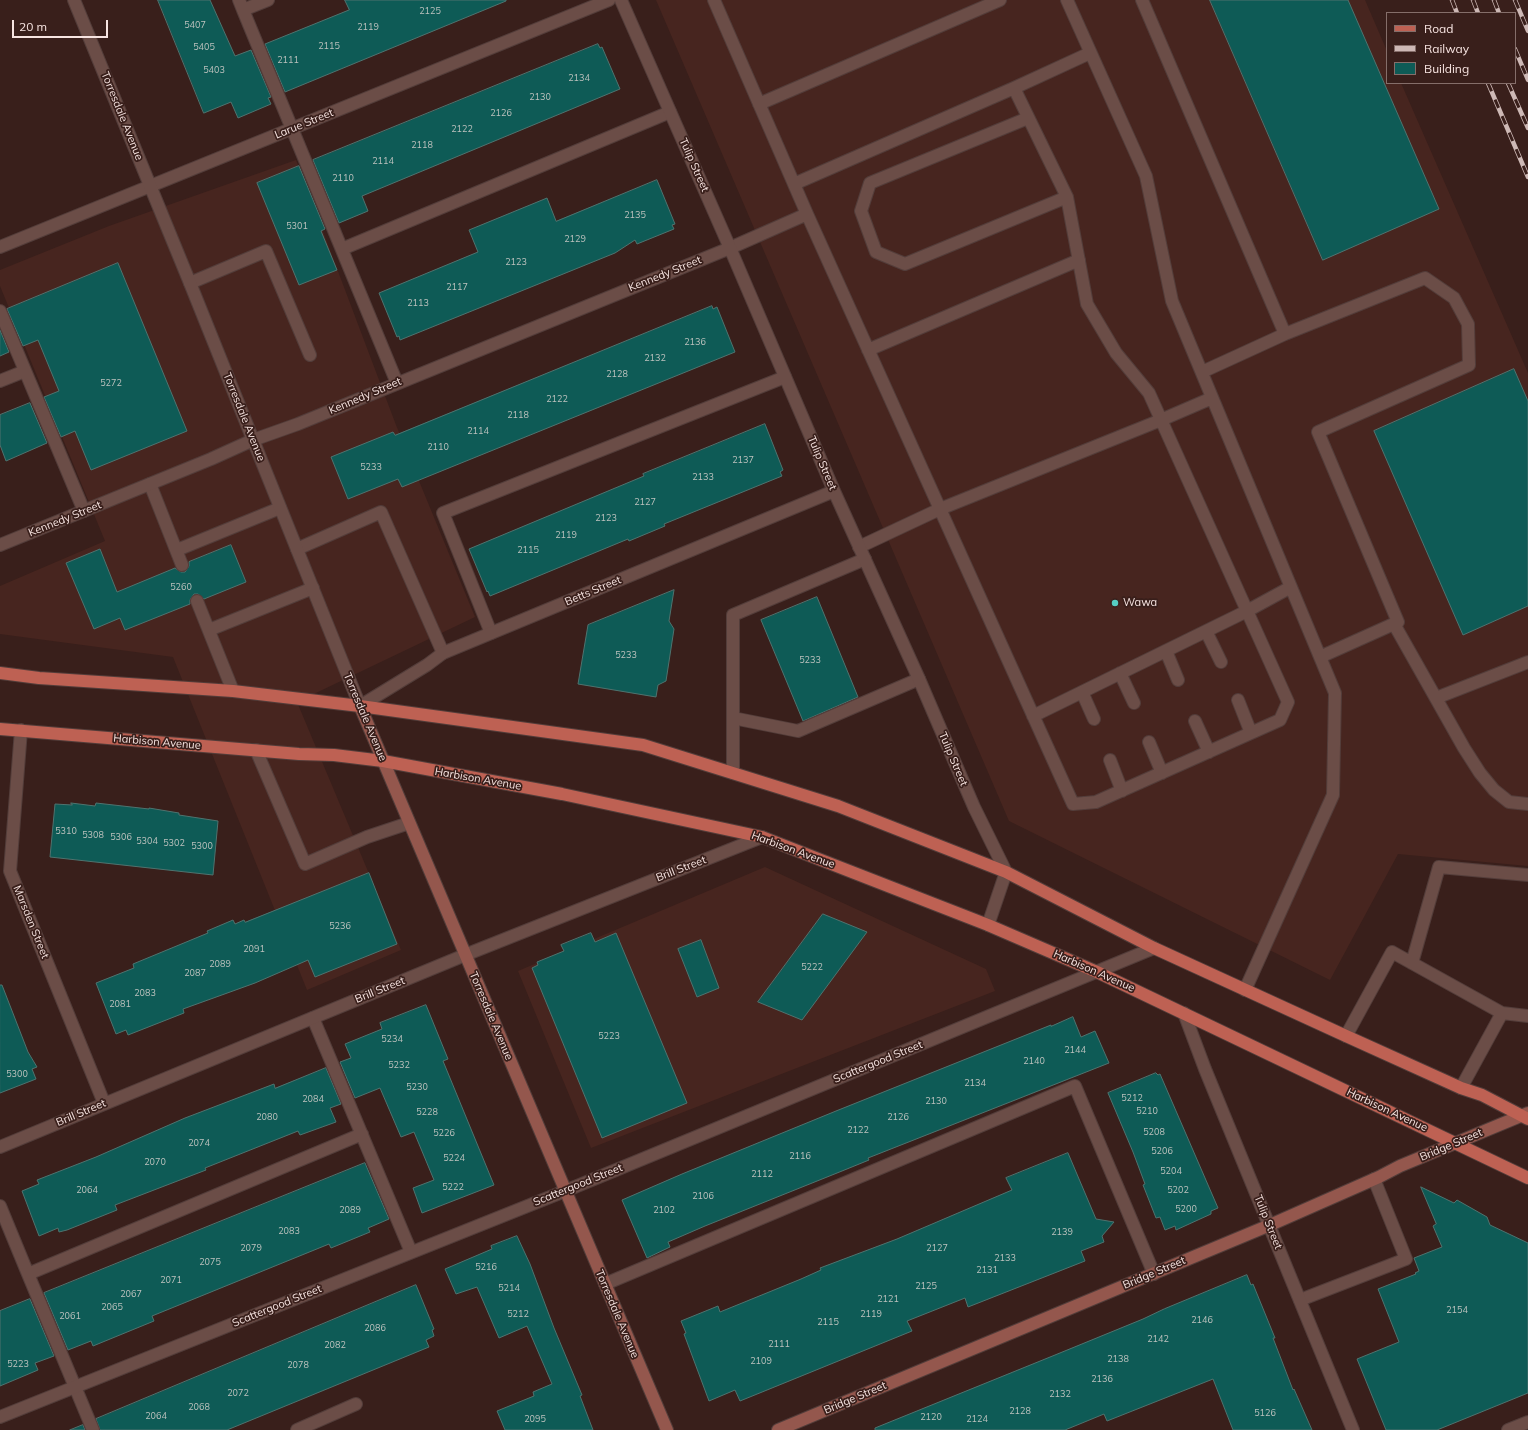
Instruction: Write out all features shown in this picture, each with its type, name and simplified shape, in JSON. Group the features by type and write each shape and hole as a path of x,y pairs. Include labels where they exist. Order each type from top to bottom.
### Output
{"main road":[{"path":"0,673 39,678 233,691 360,706 643,745 838,806 1006,872 1154,948 1461,1088 1525,1115"},
{"name":"Torresdale Avenue","path":"360,706 667,1430"},
{"name":"Harbison Avenue","path":"0,729 299,754 334,755 383,762 562,794 762,837 988,925 1097,972 1528,1178"},
{"name":"Bridge Street","path":"778,1430 1154,1274 1270,1225 1400,1166 1525,1115"}],"street":[{"name":"Torresdale Avenue","path":"74,0 151,185 360,706"},
{"path":"268,0 241,5 397,383"},
{"name":"Larue Street","path":"0,247 609,0"},
{"name":"Tulip Street","path":"621,0 786,377 834,491 919,679 974,807 1006,872"},
{"path":"714,0 807,214 1072,804 1096,802 1280,720 1288,702 1149,393 1116,353 1087,304 1067,198 1014,88"},
{"path":"759,104 1000,0"},
{"path":"1067,0 1146,176 1172,302 1335,693 1333,795 1246,990"},
{"path":"1142,0 1285,334"},
{"path":"794,184 1014,88 1090,53"},
{"path":"342,249 670,112"},
{"path":"1028,118 870,184 861,211 876,252 905,264 1067,198"},
{"name":"Kennedy Street","path":"0,545 253,440 305,421 730,248 807,214"},
{"path":"190,283 266,251 310,355"},
{"path":"868,350 1079,260"},
{"path":"1202,372 1285,334 1425,278 1454,298 1468,324 1469,365 1318,432 1398,622 1320,657"},
{"path":"0,311 84,511"},
{"path":"0,381 25,371"},
{"path":"490,634 443,514 786,377"},
{"path":"859,547 940,509 1212,398"},
{"path":"150,484 182,565"},
{"name":"Betts Street","path":"360,706 427,665 442,653 834,491"},
{"path":"176,550 280,508"},
{"path":"297,549 381,512 442,653"},
{"path":"734,774 734,615 865,559"},
{"path":"1033,716 1247,611 1291,587"},
{"path":"209,630 313,588"},
{"path":"197,601 233,691"},
{"path":"1394,624 1464,748 1480,773 1494,790 1509,802 1528,804"},
{"path":"1206,631 1221,662"},
{"path":"1166,651 1178,680"},
{"path":"1436,698 1528,662"},
{"path":"1120,673 1134,703"},
{"path":"733,718 798,731 919,679"},
{"path":"1082,692 1094,719"},
{"path":"1238,700 1251,733"},
{"path":"1195,721 1209,752"},
{"name":"Marsden Street","path":"21,730 10,871 104,1103"},
{"path":"1150,742 1162,773"},
{"path":"256,750 305,864 367,837 409,822"},
{"path":"1110,760 1122,791"},
{"name":"Brill Street","path":"0,1147 465,955 762,837"},
{"path":"1412,963 1439,867 1528,875"},
{"path":"988,925 1006,872"},
{"name":"Scattergood Street","path":"0,1417 565,1191 1154,948"},
{"path":"1346,1036 1392,952 1502,1013 1528,1016"},
{"name":"Tulip Street","path":"1184,1013 1205,1069 1353,1430"},
{"path":"1461,1088 1502,1013"},
{"path":"313,1018 411,1252"},
{"path":"605,1284 1075,1086 1154,1274"},
{"path":"28,1274 362,1134"},
{"path":"1300,1300 1406,1259 1374,1179"},
{"path":"0,1206 93,1430"},
{"path":"298,1430 356,1404"},
{"path":"1508,1430 1528,1422"}],"shaded area":[{"path":"656,0 1365,0 1386,49 1386,84 1401,84 1528,373 1528,866 1398,854 1330,980 1009,821"},
{"path":"296,160 396,425 475,617 297,702 401,950 307,990 173,657 0,634 0,586 105,541 0,286 0,270 109,226"},
{"path":"765,867 986,969 995,991 591,1148 518,971"}],"building":[{"path":"158,0 210,0 235,56 251,50 271,97 268,98 271,104 238,118 231,102 204,113"},
{"path":"345,0 506,1 285,92 265,44 349,10"},
{"path":"1210,0 1348,0 1439,209 1323,260"},
{"path":"598,44 600,48 602,47 620,89 362,196 368,211 339,223 313,160"},
{"path":"299,166 325,229 321,231 337,270 299,285 257,183"},
{"path":"657,180 675,224 672,225 674,229 637,244 635,240 615,253 400,340 399,336 397,337 379,293 478,252 469,230 547,198 556,221"},
{"path":"118,263 187,431 91,470 75,431 61,437 44,397 59,391 38,340 23,346 7,309"},
{"path":"712,306 713,309 717,307 735,352 402,487 398,479 348,499 331,457 393,432 395,435"},
{"path":"0,330 9,352 0,356"},
{"path":"1514,369 1528,401 1528,606 1463,635 1374,431"},
{"path":"30,403 47,443 6,461 0,445 0,415"},
{"path":"765,424 783,470 780,472 782,476 664,524 665,526 629,541 628,539 490,596 488,591 487,592 469,549 644,476 643,474"},
{"path":"231,545 246,582 204,599 198,594 194,594 190,600 190,604 125,630 120,618 94,629 66,563 100,549 117,592 175,568 181,572 185,572 189,566 189,562"},
{"path":"674,590 669,621 674,629 666,681 658,685 656,697 578,684 588,625"},
{"path":"817,597 858,697 803,721 761,620"},
{"path":"71,803 95,806 96,803 149,808 179,813 179,815 218,821 213,875 50,857 55,804 72,805"},
{"path":"369,873 397,944 315,977 308,960 255,983 183,1009 184,1013 128,1035 126,1030 116,1034 96,983 134,968 133,964 208,933 207,931 233,920 235,924 244,920 245,922"},
{"path":"823,914 867,932 802,1020 758,1002"},
{"path":"591,933 595,942 616,933 687,1103 602,1138 532,968 538,965 537,962 564,951 561,945"},
{"path":"701,940 719,988 697,997 678,949"},
{"path":"0,985 2,985 28,1052 37,1067 32,1069 36,1079 0,1093"},
{"path":"426,1005 448,1059 443,1061 494,1185 422,1213 413,1188 434,1180 414,1132 401,1137 380,1088 355,1098 340,1062 351,1058 345,1044 382,1029 380,1023"},
{"path":"1073,1017 1081,1037 1095,1031 1109,1063 868,1158 869,1160 705,1226 668,1242 670,1247 647,1258 622,1200 836,1111"},
{"path":"326,1068 341,1104 330,1108 336,1122 300,1135 298,1131 205,1168 206,1170 115,1205 117,1210 67,1230 59,1232 58,1228 39,1236 22,1191 39,1184 37,1180 96,1157 185,1118 274,1084 275,1088"},
{"path":"1156,1073 1158,1075 1160,1074 1218,1208 1211,1211 1211,1214 1176,1230 1175,1226 1165,1230 1160,1217 1156,1218 1143,1185 1145,1184 1133,1152 1108,1093"},
{"path":"1068,1153 1096,1219 1114,1222 1102,1236 1104,1242 1081,1251 1085,1261 968,1307 965,1298 907,1321 912,1331 740,1401 735,1390 709,1401 684,1334 686,1333 681,1321 718,1306 720,1312 801,1279 821,1270 820,1268 897,1239 1012,1190 1006,1178"},
{"path":"365,1163 389,1219 368,1228 370,1232 331,1248 329,1244 152,1316 154,1321 93,1346 91,1341 68,1350 44,1293"},
{"path":"1421,1187 1454,1203 1457,1200 1487,1217 1490,1225 1528,1243 1528,1393 1437,1430 1386,1430 1357,1359 1399,1342 1378,1289 1416,1274 1415,1273 1419,1271 1414,1258 1442,1247 1433,1226 1436,1224"},
{"path":"517,1236 530,1264 554,1328 582,1395 580,1396 593,1430 505,1430 497,1411 534,1396 533,1392 552,1384 527,1326 499,1338 477,1287 456,1294 445,1269 492,1249 491,1246"},
{"path":"1247,1275 1251,1285 1253,1284 1275,1338 1273,1338 1293,1390 1294,1389 1312,1430 1233,1430 1213,1379 1107,1421 1104,1414 1065,1430 875,1430 875,1428"},
{"path":"416,1285 434,1329 432,1330 434,1336 426,1340 429,1347 227,1430 100,1430 96,1419"},
{"path":"30,1299 54,1356 35,1363 38,1370 0,1386 0,1311"},
{"path":"83,1425 85,1430 70,1430"}],"railway":[{"path":"1452,0 1457,12"},
{"path":"1473,0 1478,12"},
{"path":"1494,0 1499,12"},
{"path":"1515,0 1528,31"},
{"path":"1516,51 1528,80"},
{"path":"1488,84 1528,177"},
{"path":"1508,84 1528,128"}],"place":[{"name":"Wawa","path":"1115,603"}]}
